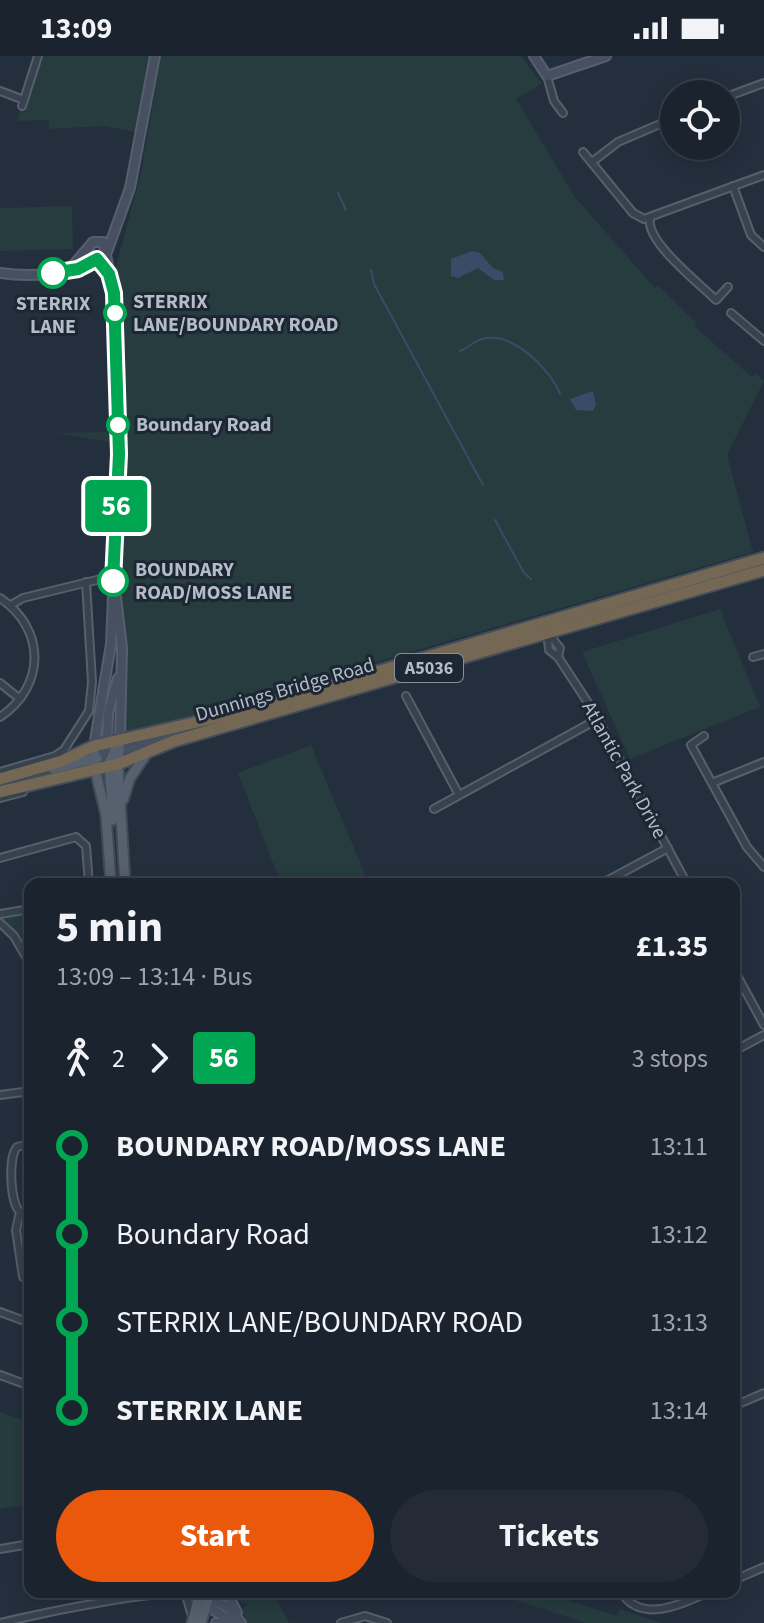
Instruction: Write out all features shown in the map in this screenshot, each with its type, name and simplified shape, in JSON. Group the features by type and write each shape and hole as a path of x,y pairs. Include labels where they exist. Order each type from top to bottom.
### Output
{"highway":[{"name":"Dunnings Bridge Road","path":"108,755 149,750 764,558"},
{"name":"Dunnings Bridge Road","path":"108,755 240,712 521,629 546,628 764,570"},
{"name":"A5036","path":"0,779 108,755"},
{"name":"A5036","path":"0,792 43,780 108,755"}],"main road":[{"path":"121,807 130,778 149,750"},
{"path":"108,755 121,807 125,878"},
{"path":"108,755 113,822 109,847 111,878"},
{"path":"196,1622 204,1598"}],"street":[{"path":"0,91 23,103 38,56"},
{"path":"0,273 32,275 70,269 107,252 130,188 155,56"},
{"path":"534,56 547,76 554,101 563,113"},
{"path":"547,76 606,56"},
{"path":"740,92 764,83"},
{"path":"592,162 618,142 660,124"},
{"path":"583,152 633,213 650,219 764,175"},
{"path":"733,186 751,235 764,247"},
{"path":"650,219 649,226 659,244 716,300 728,287"},
{"path":"70,269 93,242 101,241 117,229"},
{"path":"101,241 107,252 116,301 119,454 111,644 96,730 108,755"},
{"path":"89,248 91,256 109,274"},
{"path":"731,313 764,341"},
{"path":"11,605 23,598 113,576"},
{"path":"108,755 108,713 122,666 113,576"},
{"path":"0,772 55,756 64,750 93,699 86,582"},
{"path":"0,598 11,605 32,632 36,650 35,667 20,699 0,717"},
{"name":"Atlantic Park Drive","path":"546,628 560,648 558,657 598,719 684,878"},
{"path":"753,657 764,654"},
{"path":"0,683 20,699"},
{"path":"406,696 459,795"},
{"path":"434,809 598,719"},
{"path":"108,755 187,732 207,732"},
{"path":"704,736 691,745 747,847 764,867"},
{"path":"712,783 764,762"},
{"path":"0,798 43,787 43,780"},
{"path":"0,858 70,837 80,839 87,848 89,878"},
{"path":"612,878 668,848"},
{"path":"0,914 24,910"},
{"path":"0,923 14,936 24,952"},
{"path":"740,981 764,1025"},
{"path":"740,1048 764,1035"},
{"path":"0,1095 24,1092"},
{"path":"20,1212 13,1203 12,1157 17,1147 24,1145"},
{"path":"20,1212 16,1230 24,1260"},
{"path":"0,1312 24,1321"},
{"path":"0,1375 24,1384"},
{"path":"740,1403 764,1393"},
{"path":"0,1549 24,1545"},
{"path":"740,1577 764,1567"},
{"path":"0,1623 126,1598"},
{"path":"187,1598 196,1622"},
{"path":"205,1598 237,1622"},
{"path":"229,1598 237,1622"},
{"path":"624,1598 626,1603 647,1615 661,1614 695,1598"},
{"path":"341,1623 360,1616 387,1623"},
{"path":"216,1623 237,1622"}],"green space":[{"path":"38,56 157,56 144,134 105,126 49,129 49,120 17,121"},
{"path":"161,56 521,56 542,84 516,99 574,196 655,288 658,285 693,320 698,321 694,326 752,377 755,373 764,381 727,455 753,552 126,735 126,645 120,570 127,451 122,372 123,304 115,270 141,174"},
{"path":"72,206 73,249 0,251 0,208"},
{"path":"55,433 111,434 111,442"},
{"path":"720,609 760,707 630,759 582,652"},
{"path":"311,745 366,878 279,878 238,773"},
{"path":"24,914 24,943 20,936 2,919"},
{"path":"0,1412 24,1421 24,1506 0,1508"},
{"path":"276,1598 289,1623 247,1623 242,1610 248,1604 237,1600"},
{"path":"509,1598 561,1598 617,1616 620,1609 661,1623 586,1623"}],"water":[{"path":"472,251 480,253 493,268 503,272 504,280 494,280 478,268 458,278 451,276 451,259"},
{"path":"593,391 596,404 593,411 576,410 570,399"}],"waterway":[{"path":"338,193 346,210"},
{"path":"371,270 374,284 483,485"},
{"path":"460,351 482,339 494,338 518,346 548,374 560,394"},
{"path":"495,520 524,573 531,579"}],"bus line":[{"name":"56","path":"53,273 78,269 97,259 109,274 116,301 119,454 113,581"}],"place":[{"name":"STERRIX LANE","path":"53,273"},
{"name":"STERRIX LANE/BOUNDARY ROAD","path":"115,313"},
{"name":"Boundary Road","path":"118,425"},
{"name":"BOUNDARY ROAD/MOSS LANE","path":"113,581"}]}
